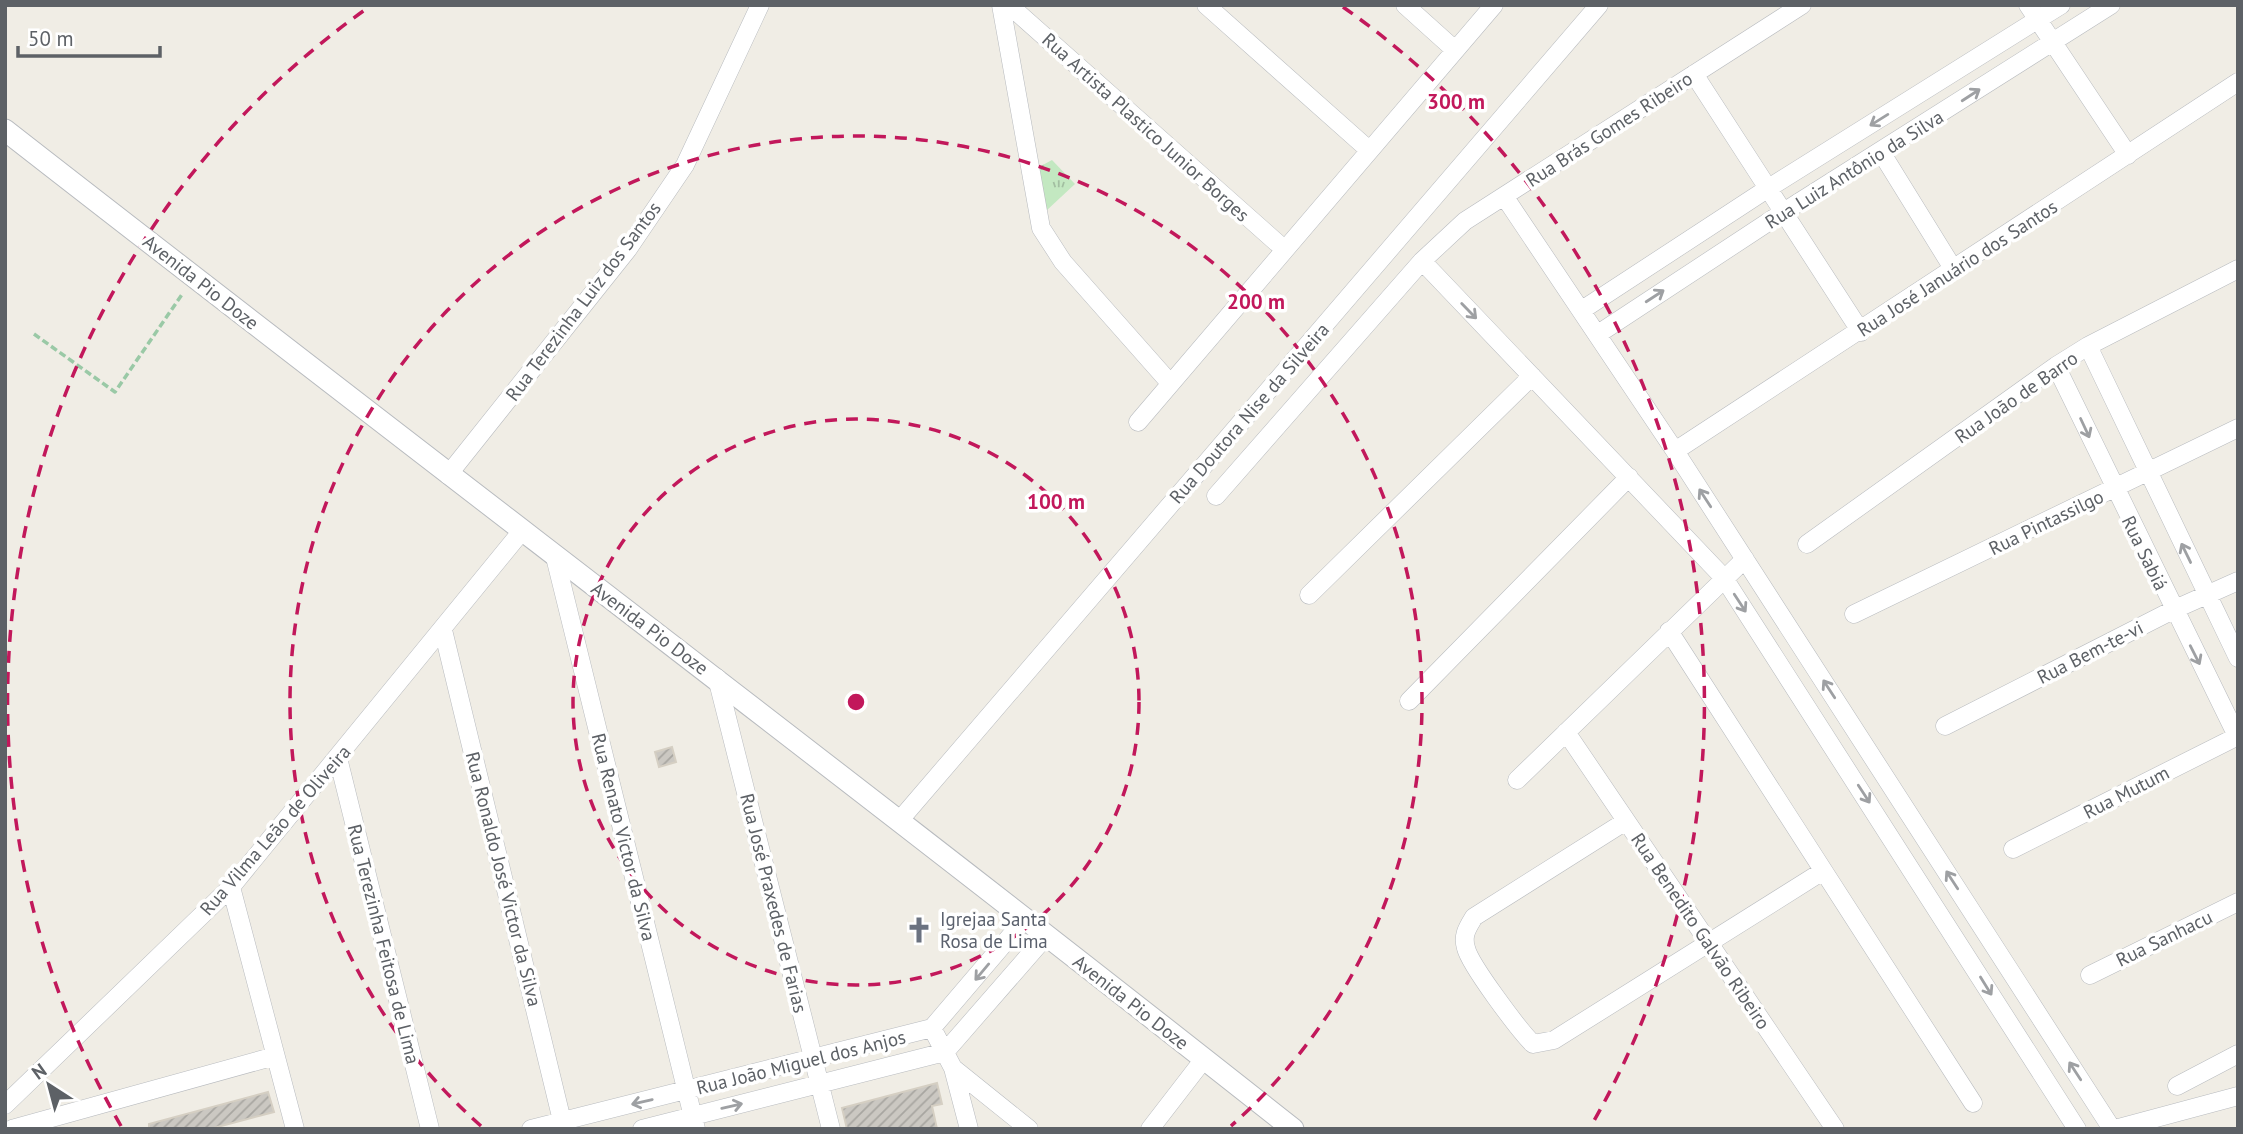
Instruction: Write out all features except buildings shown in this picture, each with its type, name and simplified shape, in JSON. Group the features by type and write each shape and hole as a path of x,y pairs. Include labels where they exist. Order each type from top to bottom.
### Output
{"street":[{"name":"Rua Terezinha Luiz dos Santos","path":"448,475 628,249 685,165 760,5"},
{"path":"1001,5 1041,228 1063,262 1170,383"},
{"name":"Rua Artista Plastico Junior Borges","path":"1009,5 1284,249"},
{"path":"1206,5 1369,150"},
{"path":"1405,5 1455,50"},
{"path":"1138,422 1494,5"},
{"name":"Rua Doutora Nise da Silveira","path":"899,821 1599,5"},
{"name":"Rua Brás Gomes Ribeiro","path":"1216,496 1422,261 1465,221 1802,5"},
{"name":"Rua Luiz Antônio da Silva","path":"1583,310 2033,13 2061,5"},
{"name":"Rua Luiz Antônio da Silva","path":"1598,334 1782,213 2111,5"},
{"path":"2033,13 2128,155"},
{"path":"1695,74 1861,332"},
{"name":"Rua José Januário dos Santos","path":"1675,451 1861,332 2238,82"},
{"name":"Avenida Pio Doze","path":"5,130 522,532 717,678 1293,1129"},
{"path":"1881,152 1954,270"},
{"path":"1504,196 1583,310 2114,1129 2238,1096"},
{"path":"1422,261 1724,578 2077,1129"},
{"name":"Rua João de Barro","path":"1807,544 2056,366 2088,346 2238,270"},
{"name":"Rua Sabiá","path":"2088,346 2238,658"},
{"name":"Rua Sabiá","path":"2056,366 2237,737"},
{"path":"1309,595 1532,376"},
{"name":"Rua Pintassilgo","path":"1854,614 2115,490 2238,428"},
{"path":"1409,701 1629,478"},
{"name":"Rua Vilma Leão de Oliveira","path":"5,1105 231,887 522,532"},
{"name":"Rua Renato Victor da Silva","path":"555,557 694,1122"},
{"path":"1517,780 1745,559"},
{"name":"Rua Bem-te-vi","path":"1945,726 2173,610 2238,581"},
{"name":"Rua Ronaldo José Victor da Silva","path":"443,630 563,1124"},
{"path":"1669,631 1973,1103"},
{"name":"Rua José Praxedes de Farias","path":"717,678 831,1129"},
{"name":"Rua Benedito Galvão Ribeiro","path":"1566,732 1835,1129"},
{"name":"Rua Mutum","path":"2013,849 2237,737"},
{"name":"Rua Terezinha Feitosa de Lima","path":"338,758 430,1129"},
{"path":"1626,821 1474,917 1465,933 1466,949 1518,1030 1532,1044 1554,1040 1823,871"},
{"path":"1900,851 1923,834"},
{"path":"231,887 295,1129"},
{"name":"Rua Sanhacu","path":"2090,975 2238,902"},
{"name":"Rua João Miguel dos Anjos","path":"531,1129 563,1124 932,1028 1026,919"},
{"path":"949,1060 1046,936"},
{"path":"932,1028 949,1060 969,1129"},
{"path":"12,1129 275,1056"},
{"path":"2177,1086 2238,1058"},
{"path":"1150,1129 1205,1059"},
{"path":"949,1060 1029,1129"},
{"name":"Rua João Miguel dos Anjos","path":"642,1129 694,1122 820,1086 949,1060"}],"path":[{"path":"34,334 115,392 194,277"}],"green space":[{"path":"1052,160 1075,184 1046,211 1039,167"}],"place":[{"name":"Igrejaa Santa Rosa de Lima","path":"919,930"}]}
